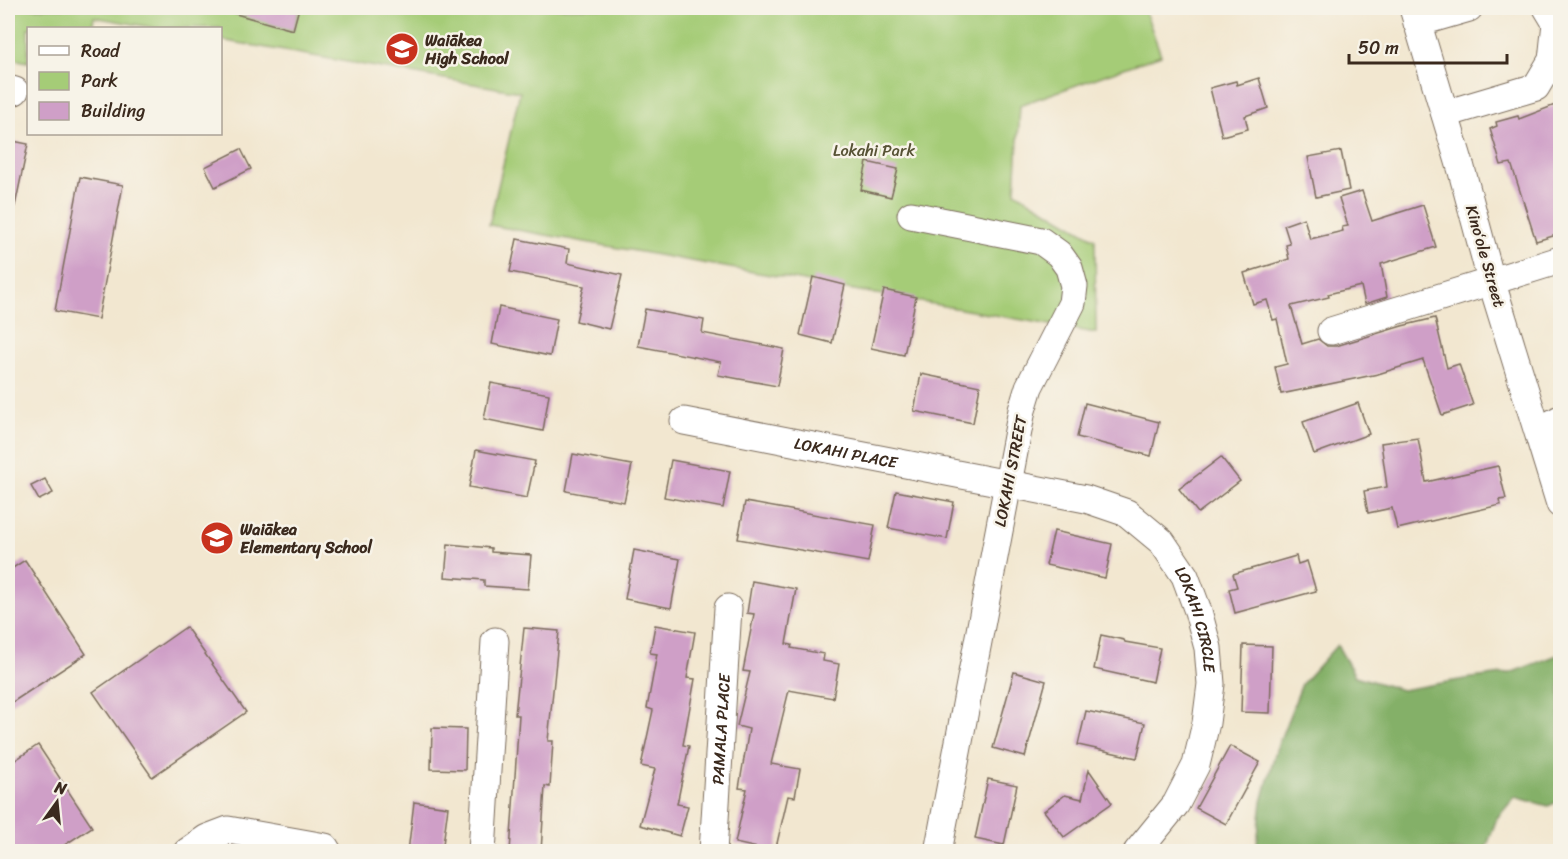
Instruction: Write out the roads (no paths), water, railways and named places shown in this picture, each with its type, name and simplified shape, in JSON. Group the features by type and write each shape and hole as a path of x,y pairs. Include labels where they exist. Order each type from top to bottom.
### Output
{"street":[{"path":"1415,15 1469,8"},
{"path":"1445,114 1536,87 1552,60 1556,23 1547,8"},
{"name":"Kinoʻole Street","path":"1415,15 1491,280 1549,425 1560,504"},
{"name":"LOKAHI STREET","path":"911,215 1041,241 1059,254 1069,268 1074,286 1072,303 1029,387 1022,410 938,852"},
{"path":"1331,331 1560,260"},
{"name":"LOKAHI PLACE","path":"684,421 1007,484"},
{"name":"LOKAHI CIRCLE","path":"1007,484 1086,499 1127,513 1162,542 1185,576 1198,611 1208,648 1210,684 1206,723 1196,765 1176,804 1137,852"},
{"name":"PAMALA PLACE","path":"713,852 728,608"},
{"path":"482,852 495,641"},
{"path":"187,852 207,838 228,830 325,847 328,852"}],"place":[{"name":"Waiākea High School","path":"402,49"},
{"name":"Waiākea Elementary School","path":"217,538"}],"park label":[{"name":"Lokahi Park","path":"874,150"}]}
